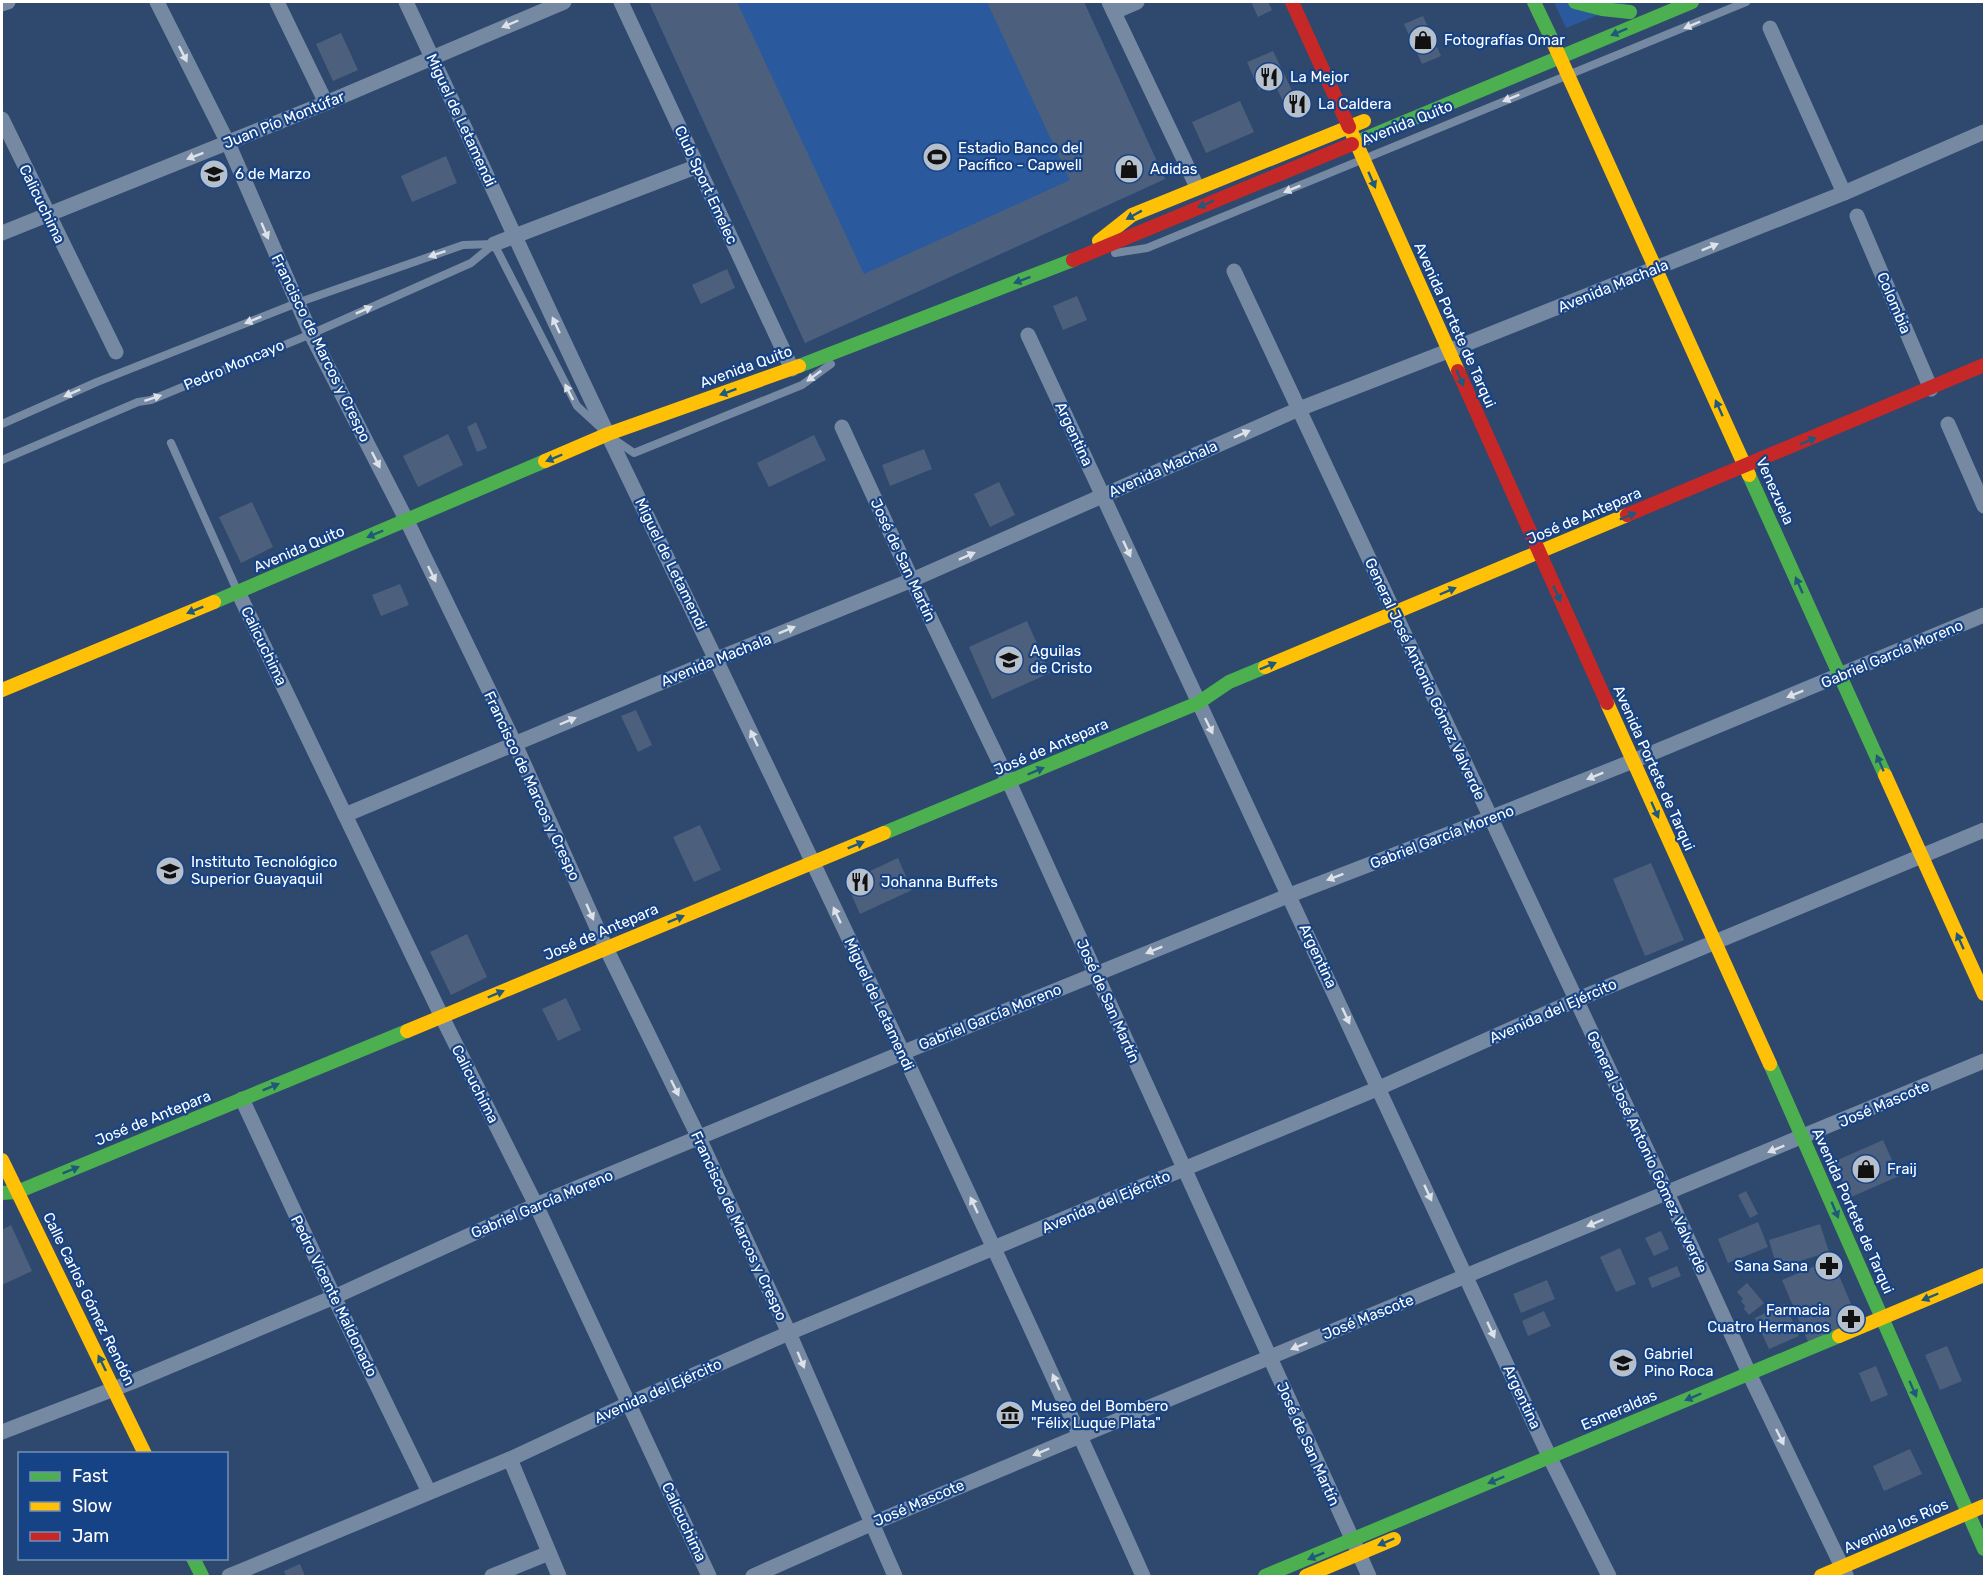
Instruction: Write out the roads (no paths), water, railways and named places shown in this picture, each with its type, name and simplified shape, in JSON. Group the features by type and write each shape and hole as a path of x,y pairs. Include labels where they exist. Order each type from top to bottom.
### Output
{"main road":[{"name":"Avenida Portete de Tarqui","path":"1292,2 1803,1137 1884,1323 1975,1518 1984,1549"},
{"name":"Venezuela","path":"1534,2 1984,994"},
{"path":"1575,2 1602,9 1630,12"},
{"name":"Avenida Quito","path":"2,690 407,521 608,434 792,369 1078,258 1692,2"},
{"path":"1597,25 1647,5"},
{"name":"Avenida Quito","path":"1078,258 1132,215 1381,113"},
{"name":"José de Antepara","path":"17,1192 1198,703 1230,682 1984,365"},
{"path":"1742,484 1764,475"},
{"name":"José de Antepara","path":"1533,572 1555,562"},
{"path":"1390,632 1412,622"},
{"name":"José de Antepara","path":"1198,703 1235,696"},
{"name":"Calle Carlos Gómez Rendón","path":"2,1160 144,1452"},
{"path":"2,1193 17,1192"},
{"name":"Esmeraldas","path":"1306,1576 1355,1548 1884,1323 1984,1275"},
{"name":"Esmeraldas","path":"1884,1323 1984,1289"},
{"name":"Avenida los Ríos","path":"1888,1562 1975,1518 1984,1506"},
{"name":"Avenida los Ríos","path":"1821,1576 1845,1572 1975,1518"},
{"name":"Esmeraldas","path":"1266,1576 1402,1536"},
{"path":"194,1560 202,1576"}],"street":[{"path":"2,4 8,2"},
{"name":"Francisco de Marcos y Crespo","path":"157,2 228,143 311,334 407,521 514,744 606,948 699,1138 789,1333 895,1576"},
{"path":"277,2 326,104"},
{"name":"Miguel de Letamendi","path":"406,2 514,236 995,1248 1143,1576"},
{"name":"Juan Pío Montúfar","path":"2,233 46,213 326,104 564,2"},
{"name":"Club Sport Emelec","path":"621,2 792,369"},
{"path":"1137,2 1112,7 1197,187"},
{"path":"1770,28 1844,193"},
{"name":"Calicuchima","path":"2,119 116,352"},
{"name":"Avenida Machala","path":"345,814 912,580 1299,409 1844,193 1984,132"},
{"name":"Pedro Moncayo","path":"494,244 698,166"},
{"name":"Colombia","path":"1857,216 1931,389"},
{"name":"General José Antonio Gómez Valverde","path":"1234,271 1845,1572"},
{"name":"Argentina","path":"1028,335 1467,1276 1550,1467 1609,1576"},
{"path":"1948,424 1984,506"},
{"name":"José de San Martín","path":"842,427 1009,782 1369,1576"},
{"name":"Calicuchima","path":"238,592 442,1017 536,1205 709,1576"},
{"name":"Gabriel García Moreno","path":"2,1432 115,1389 334,1297 536,1205 902,1053 1290,895 1633,761 1984,615"},
{"name":"Avenida del Ejército","path":"229,1576 510,1459 789,1333 1379,1088 1576,1000 1984,830"},
{"name":"José Mascote","path":"753,1576 1080,1436 1984,1061"},
{"name":"Pedro Vicente Maldonado","path":"242,1099 334,1297 429,1492"},
{"path":"510,1459 559,1576"},
{"path":"492,1576 549,1553"}],"lane":[{"name":"Avenida Quito","path":"1078,258 1147,248 1746,2"},
{"name":"Pedro Moncayo","path":"2,424 97,382 297,303 463,245 494,244"},
{"name":"Pedro Moncayo","path":"2,460 138,402 151,400 311,334 471,263 494,244"},
{"name":"Miguel de Letamendi","path":"494,244 577,406 608,434"},
{"name":"Avenida Quito","path":"608,434 634,453 802,385 861,342"},
{"path":"171,443 238,592"}],"place":[{"name":"Fotografías Omar","path":"1423,40"},
{"name":"La Mejor","path":"1269,77"},
{"name":"La Caldera","path":"1297,104"},
{"name":"Estadio Banco del Pacífico - Capwell","path":"937,157"},
{"name":"Adidas","path":"1129,169"},
{"name":"6 de Marzo","path":"214,174"},
{"name":"Aguilas de Cristo","path":"1009,660"},
{"name":"Instituto Tecnológico Superior Guayaquil","path":"170,871"},
{"name":"Johanna Buffets","path":"860,882"},
{"name":"Fraij","path":"1866,1169"},
{"name":"Sana Sana","path":"1829,1266"},
{"name":"Farmacia Cuatro Hermanos","path":"1851,1319"},
{"name":"Gabriel Pino Roca","path":"1623,1363"},
{"name":"Museo del Bombero \"Félix Luque Plata\"","path":"1010,1415"}]}
